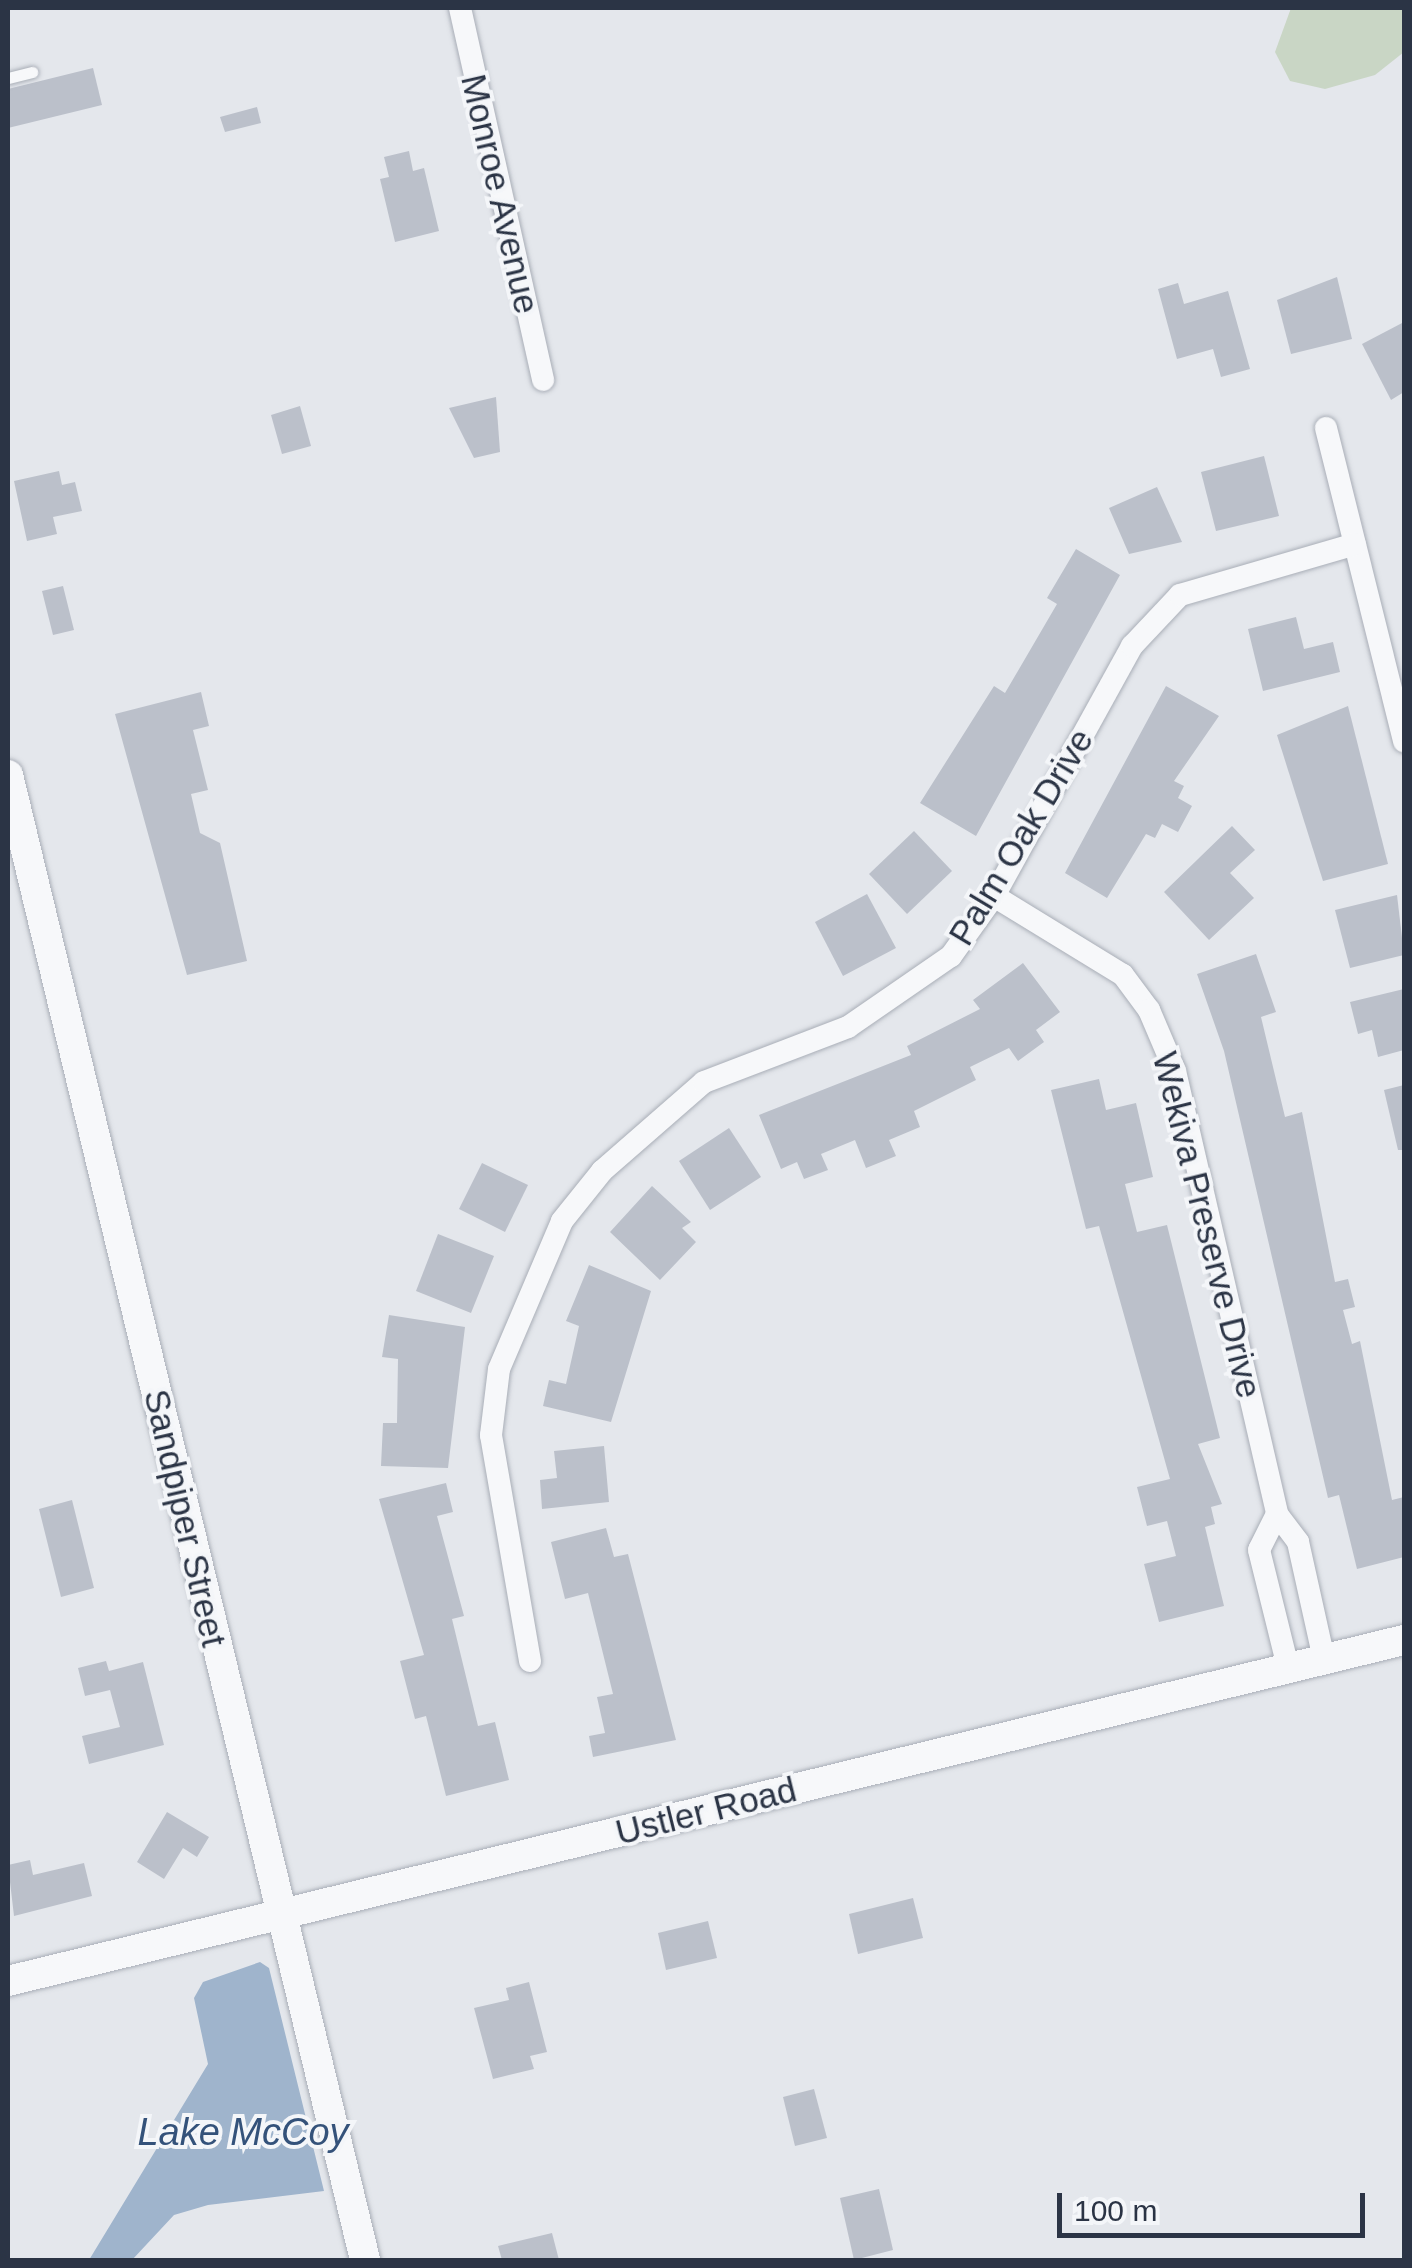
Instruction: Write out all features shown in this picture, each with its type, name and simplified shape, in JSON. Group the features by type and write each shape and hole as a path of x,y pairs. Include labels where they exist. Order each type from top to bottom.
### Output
{"street":[{"name":"Monroe Avenue","path":"460,8 543,380"},
{"path":"1326,428 1404,741"},
{"name":"Palm Oak Drive","path":"530,1660 490,1435 499,1369 562,1221 613,1160 704,1082 898,999 951,956 994,896 1154,617 1210,580 1355,544"},
{"name":"Sandpiper Street","path":"8,775 20,874 365,2260"},
{"name":"Wekiva Preserve Drive","path":"994,896 1123,975 1149,1010 1175,1070 1277,1514 1298,1542 1324,1658"},
{"path":"1277,1514 1260,1550 1288,1667"},
{"path":"1269,1590 1307,1582"},
{"name":"Ustler Road","path":"8,1981 1404,1640"}],"lane":[{"path":"8,78 32,72"}],"green space":[{"path":"1291,8 1404,8 1404,52 1375,75 1325,89 1290,81 1275,52"}],"water":[{"name":"Lake McCoy","path":"260,1962 269,1968 324,2191 208,2205 174,2215 132,2260 89,2260 208,2064 194,1998 203,1982"}],"building":[{"path":"93,68 102,105 8,128 8,89"},
{"path":"257,107 261,123 225,132 220,117"},
{"path":"409,151 413,171 424,168 439,231 395,242 380,179 389,177 384,157"},
{"path":"1337,277 1352,339 1291,354 1277,300"},
{"path":"1178,283 1184,304 1228,291 1250,369 1221,377 1213,349 1177,359 1158,289"},
{"path":"1404,322 1404,392 1391,400 1362,344"},
{"path":"496,397 500,452 474,458 449,408"},
{"path":"300,406 311,446 282,454 271,415"},
{"path":"1264,456 1279,516 1216,531 1201,472"},
{"path":"59,471 62,485 75,482 82,511 53,517 57,534 27,541 14,481"},
{"path":"1157,487 1182,542 1129,554 1109,508"},
{"path":"1076,549 1120,575 976,836 920,803 994,686 1005,693 1057,604 1047,598"},
{"path":"63,586 74,630 53,635 42,591"},
{"path":"1296,617 1304,649 1333,642 1340,672 1263,691 1248,629"},
{"path":"1166,686 1219,716 1174,781 1184,786 1178,798 1192,806 1178,832 1162,824 1155,838 1146,834 1107,898 1065,873"},
{"path":"201,692 209,726 193,730 208,790 191,794 200,833 220,843 247,961 187,975 115,714"},
{"path":"1348,706 1388,864 1323,881 1277,735"},
{"path":"1232,826 1255,850 1230,873 1254,898 1209,940 1164,892"},
{"path":"914,831 952,871 907,914 869,874"},
{"path":"867,894 896,948 843,976 815,922"},
{"path":"1397,895 1404,955 1350,968 1335,910"},
{"path":"1256,954 1276,1012 1261,1017 1285,1117 1302,1112 1335,1282 1348,1279 1355,1307 1343,1310 1352,1344 1360,1341 1392,1500 1404,1497 1404,1557 1357,1569 1339,1495 1328,1498 1224,1051 1197,974"},
{"path":"1023,963 1060,1012 1036,1030 1044,1042 1018,1061 1009,1048 970,1067 976,1080 914,1111 920,1127 889,1140 896,1156 866,1168 855,1140 821,1154 828,1170 804,1179 797,1162 781,1169 759,1115 911,1055 907,1046 980,1009 973,1000"},
{"path":"1404,989 1404,1050 1378,1057 1372,1030 1358,1034 1350,1002"},
{"path":"1099,1079 1106,1110 1136,1103 1153,1177 1125,1184 1137,1232 1167,1225 1220,1438 1198,1444 1222,1504 1211,1507 1215,1524 1205,1527 1224,1606 1159,1622 1144,1564 1176,1556 1167,1521 1147,1526 1137,1487 1170,1479 1099,1226 1086,1229 1051,1090"},
{"path":"1404,1085 1404,1150 1398,1150 1384,1090"},
{"path":"729,1128 761,1177 710,1210 679,1161"},
{"path":"482,1163 528,1185 505,1232 459,1209"},
{"path":"652,1186 691,1222 682,1228 696,1242 660,1280 610,1232"},
{"path":"438,1234 494,1256 471,1313 416,1291"},
{"path":"589,1265 651,1291 611,1422 543,1406 549,1380 566,1384 579,1326 566,1321"},
{"path":"389,1315 465,1327 448,1468 381,1466 383,1423 397,1423 398,1359 382,1357"},
{"path":"604,1446 609,1502 542,1509 540,1480 557,1478 554,1451"},
{"path":"446,1483 453,1512 437,1516 464,1616 452,1619 478,1726 495,1722 509,1780 446,1796 426,1716 415,1719 400,1661 424,1655 379,1499"},
{"path":"72,1500 94,1588 61,1597 39,1509"},
{"path":"606,1528 614,1557 628,1554 676,1740 593,1757 589,1736 605,1733 597,1697 613,1694 588,1593 565,1599 551,1542"},
{"path":"106,1661 109,1671 143,1662 164,1745 89,1764 82,1736 120,1727 110,1690 85,1696 78,1668"},
{"path":"167,1812 209,1837 197,1857 183,1848 164,1879 137,1862"},
{"path":"30,1860 33,1875 84,1863 92,1896 14,1916 8,1865"},
{"path":"913,1898 923,1938 858,1954 849,1914"},
{"path":"708,1921 717,1958 666,1970 658,1933"},
{"path":"529,1982 547,2052 530,2056 534,2069 493,2079 474,2008 509,2000 506,1988"},
{"path":"814,2089 827,2138 795,2146 783,2097"},
{"path":"879,2189 893,2250 854,2260 840,2198"},
{"path":"552,2233 559,2260 502,2260 498,2246"}]}
